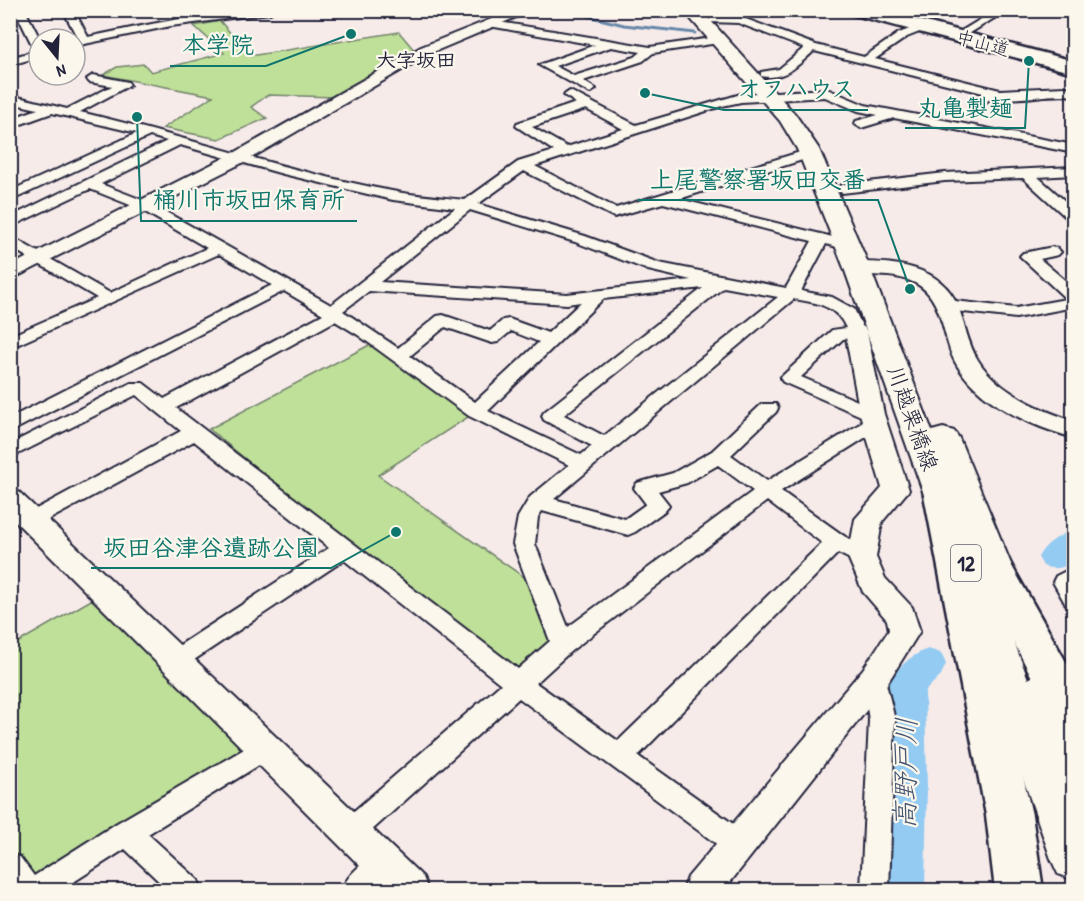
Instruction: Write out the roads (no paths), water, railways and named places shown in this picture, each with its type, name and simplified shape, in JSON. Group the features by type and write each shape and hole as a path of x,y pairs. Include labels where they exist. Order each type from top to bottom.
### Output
{"highway":[{"name":"中山道","path":"857,10 1074,66"},
{"name":"中山道","path":"884,12 1074,60"},
{"path":"940,490 1009,815 1019,891"},
{"path":"996,571 1074,717"}],"main road":[{"name":"川越栗橋線","path":"691,10 713,23 765,74 810,153 861,260 996,571 1074,767"},
{"name":"川越栗橋線","path":"713,23 828,151 842,189 861,260 940,490 1074,860"}],"street":[{"path":"20,10 28,27"},
{"path":"68,10 74,27"},
{"path":"192,10 202,19"},
{"path":"10,274 240,157 426,50 526,10"},
{"path":"963,33 992,15 1008,10"},
{"path":"87,41 202,19 267,11"},
{"path":"573,80 639,59 650,50 713,23 739,20 812,47 992,92 1011,95 1071,88"},
{"path":"493,24 650,50"},
{"path":"867,60 903,35 923,27"},
{"path":"613,43 544,65 593,88 570,95 633,129"},
{"path":"765,74 782,72 812,47"},
{"path":"10,62 27,56"},
{"path":"69,113 124,84 93,79"},
{"path":"974,107 992,92"},
{"path":"163,407 330,318 332,312 493,184 523,165 719,103 777,95 828,93 862,108 1074,149"},
{"path":"10,99 149,132 393,196 468,205 580,239 654,267 721,282 826,300 848,313 856,332 874,419 896,490 869,519 862,556 873,584 901,615 905,631 874,678 701,891"},
{"path":"564,151 522,126 587,104"},
{"path":"10,124 51,109"},
{"path":"861,124 896,113"},
{"path":"899,130 931,120"},
{"path":"10,197 149,132"},
{"path":"10,223 179,140"},
{"path":"1026,140 1050,172"},
{"path":"523,165 614,213 810,153"},
{"path":"842,189 945,177 1074,171"},
{"path":"1026,173 1074,218"},
{"path":"90,184 145,206 332,312 399,356 476,412 582,464"},
{"path":"663,199 821,238 861,260 898,270 925,281 942,295 968,363 980,376 995,391 1031,413 1074,430"},
{"path":"562,644 524,544 528,517 537,502 792,293 821,238"},
{"path":"10,240 109,299"},
{"path":"10,343 219,248"},
{"path":"1053,252 1028,256 1074,297"},
{"path":"367,286 567,299 721,282"},
{"path":"605,445 551,416 721,282"},
{"path":"10,426 284,285"},
{"path":"476,412 598,295"},
{"path":"946,305 1016,313 1074,302"},
{"path":"399,356 443,320 492,338 509,324 551,340"},
{"path":"856,332 838,334 789,378 874,419"},
{"path":"10,452 137,387 519,684 618,758 740,844"},
{"path":"537,502 628,527 659,505 644,488 680,478 719,456 769,408"},
{"path":"350,832 562,644 765,492 874,419"},
{"path":"195,432 17,507 410,891"},
{"path":"719,456 836,542 862,556"},
{"path":"618,758 836,542"},
{"path":"174,661 345,548"},
{"path":"1074,575 1064,582 1074,599"},
{"path":"874,678 882,720 874,891"},
{"path":"37,891 127,832 263,749"},
{"path":"127,832 188,891"},
{"path":"356,891 384,864"},
{"path":"10,867 27,891"}],"waterway":[{"path":"563,10 624,25 695,33"},
{"name":"高野戸川","path":"1055,557 1074,542"},
{"name":"高野戸川","path":"903,890 907,786 906,686 928,664"}],"place":[{"name":"本学院","path":"351,34"},
{"name":"丸亀製麺","path":"1029,61"},
{"name":"オフハウス","path":"645,93"},
{"name":"桶川市坂田保育所","path":"137,117"},
{"name":"上尾警察署坂田交番","path":"910,289"},
{"name":"坂田谷津谷遺跡公園","path":"396,532"}],"district":[{"name":"大字坂田","path":"416,59"}]}
